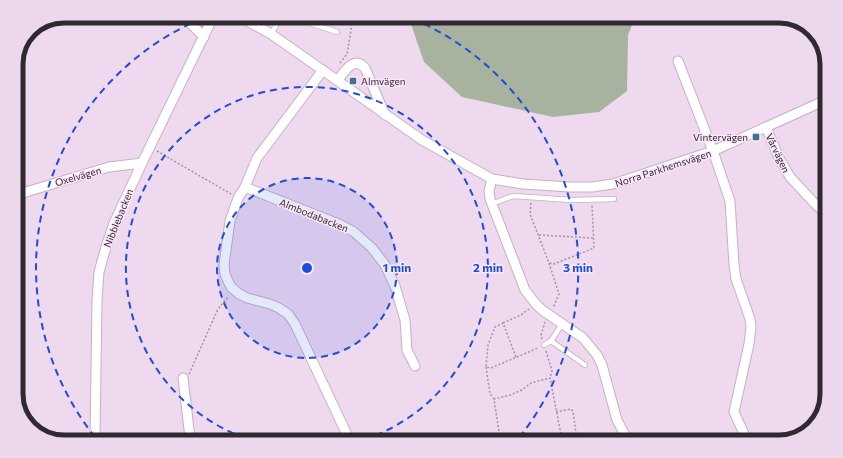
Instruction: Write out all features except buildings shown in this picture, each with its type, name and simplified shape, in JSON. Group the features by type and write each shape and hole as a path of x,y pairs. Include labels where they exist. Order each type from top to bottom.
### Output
{"street":[{"path":"190,23 204,37"},
{"name":"Nibblebacken","path":"96,435 96,301 99,272 114,224 210,23"},
{"name":"Norra Parkhemsvägen","path":"251,23 271,34 422,140 492,179 523,184 570,187 602,186 630,179 713,151 820,103"},
{"path":"678,61 713,151 730,201 736,279 748,312 751,327 749,344 734,412 745,435"},
{"path":"347,435 295,324 288,314 270,304 247,298 233,289 226,277 224,265 230,221 238,198 257,158 330,75 355,63 362,65 365,68 386,116"},
{"name":"Vårvägen","path":"766,127 779,158 790,177 820,208"},
{"name":"Oxelvägen","path":"23,193 109,167 142,163"},
{"path":"492,179 489,191 491,204 525,290 534,303 548,318 562,324 583,338 600,360 617,420 625,435"},
{"name":"Almbodabacken","path":"244,187 339,224 354,232 372,248 385,265 395,286 405,320 407,350 415,366"},
{"path":"183,378 190,435"}],"lane":[{"path":"271,34 279,23"},
{"path":"309,23 337,32"},
{"path":"491,204 513,196 592,200 614,199"},
{"path":"544,346 551,341 562,324"},
{"path":"551,341 585,365"}],"path":[{"path":"330,75 347,54 352,23"},
{"path":"151,146 157,151 238,198"},
{"path":"532,197 530,214 539,235 559,294 541,335 552,371 550,378 561,435"},
{"path":"549,263 554,264 594,248 592,200"},
{"path":"539,235 593,238"},
{"path":"183,378 188,376 218,309 233,289"},
{"path":"499,435 494,399 490,394 486,367 488,345 495,327 521,315 530,308"},
{"path":"503,323 516,357"},
{"path":"486,367 491,368 544,346"},
{"path":"494,399 522,390 532,382 550,378"},
{"path":"556,412 571,409 573,411 576,435"}],"green space":[{"path":"411,23 633,23 628,35 627,91 599,112 553,117 462,97 424,62"}],"place":[{"name":"Almvägen","path":"353,81"},
{"name":"Vintervägen","path":"756,137"}]}
